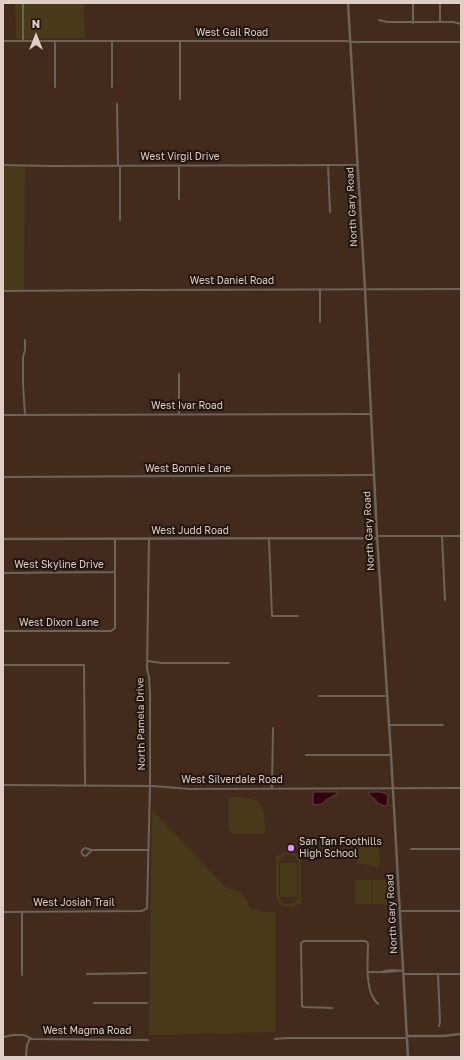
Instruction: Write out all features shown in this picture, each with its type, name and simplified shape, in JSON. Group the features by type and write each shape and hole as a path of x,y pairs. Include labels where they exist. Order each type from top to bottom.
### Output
{"street":[{"path":"23,3 23,41"},
{"name":"North Gary Road","path":"348,3 365,289 377,537 390,725 408,1057"},
{"path":"413,3 413,23"},
{"path":"440,3 440,22"},
{"path":"379,20 387,22 413,23 457,22 461,24"},
{"name":"West Gail Road","path":"3,41 461,42"},
{"path":"55,41 55,87"},
{"path":"112,41 112,87"},
{"path":"180,41 180,99"},
{"path":"117,104 120,220"},
{"name":"West Virgil Drive","path":"3,165 179,166 357,164"},
{"path":"328,165 330,212"},
{"path":"179,166 180,199"},
{"path":"320,289 320,322"},
{"name":"West Daniel Road","path":"3,291 461,289"},
{"path":"24,340 25,350 23,357 23,384 26,415"},
{"path":"179,374 179,414"},
{"name":"West Ivar Road","path":"3,415 371,414"},
{"name":"West Bonnie Lane","path":"3,477 374,476"},
{"path":"442,536 445,600"},
{"name":"West Judd Road","path":"3,539 461,536"},
{"path":"270,538 272,616 298,616"},
{"path":"115,539 115,572"},
{"name":"North Pamela Drive","path":"145,910 147,904 150,786 150,694 147,669 148,539"},
{"name":"West Skyline Drive","path":"3,573 115,572"},
{"name":"West Dixon Lane","path":"3,631 114,630 115,572"},
{"path":"148,661 162,663 229,663"},
{"path":"3,665 84,665 85,786"},
{"path":"319,696 388,696"},
{"path":"390,725 444,725"},
{"path":"272,788 273,728"},
{"path":"306,755 391,755"},
{"name":"West Silverdale Road","path":"3,786 150,786 190,789 461,788"},
{"path":"92,850 86,856 83,855 82,850 85,848 92,850 148,850"},
{"path":"411,849 461,849"},
{"name":"West Josiah Trail","path":"3,912 145,910"},
{"path":"400,911 461,911"},
{"path":"22,912 22,975"},
{"path":"332,1008 302,1006 301,943 304,940 367,942 369,988 378,1004"},
{"path":"368,972 398,971 461,974"},
{"path":"87,974 146,973"},
{"path":"438,974 439,1026"},
{"path":"94,1003 147,1004"},
{"path":"275,1039 407,1037 461,1034"},
{"name":"West Magma Road","path":"3,1037 24,1035 36,1039 148,1040"},
{"path":"26,1057 27,1045 30,1038"}],"shaded area":[{"path":"15,3 84,3 85,38 16,39"},
{"path":"3,166 25,167 24,290 3,290"},
{"path":"315,792 338,793 322,804 315,805 313,804 313,794"},
{"path":"371,792 387,794 387,805 385,806 377,803 376,800 369,794"},
{"path":"229,797 249,798 259,803 264,814 265,833 232,833 229,829"},
{"path":"152,810 226,888 239,892 250,907 262,912 275,912 275,1032 149,1035"},
{"path":"361,840 376,846 380,852 379,868 358,863 357,861"},
{"path":"286,852 301,855 301,904 292,907 282,906 277,901 276,855","holes":["285,855 295,858 298,864 298,897 295,902 288,905 282,903 279,897 279,862"]},
{"path":"280,863 297,863 297,897 280,897"},
{"path":"355,880 371,880 371,904 355,904"},
{"path":"372,880 388,880 387,904 372,904"}],"place":[{"name":"San Tan Foothills High School","path":"291,848"}]}
